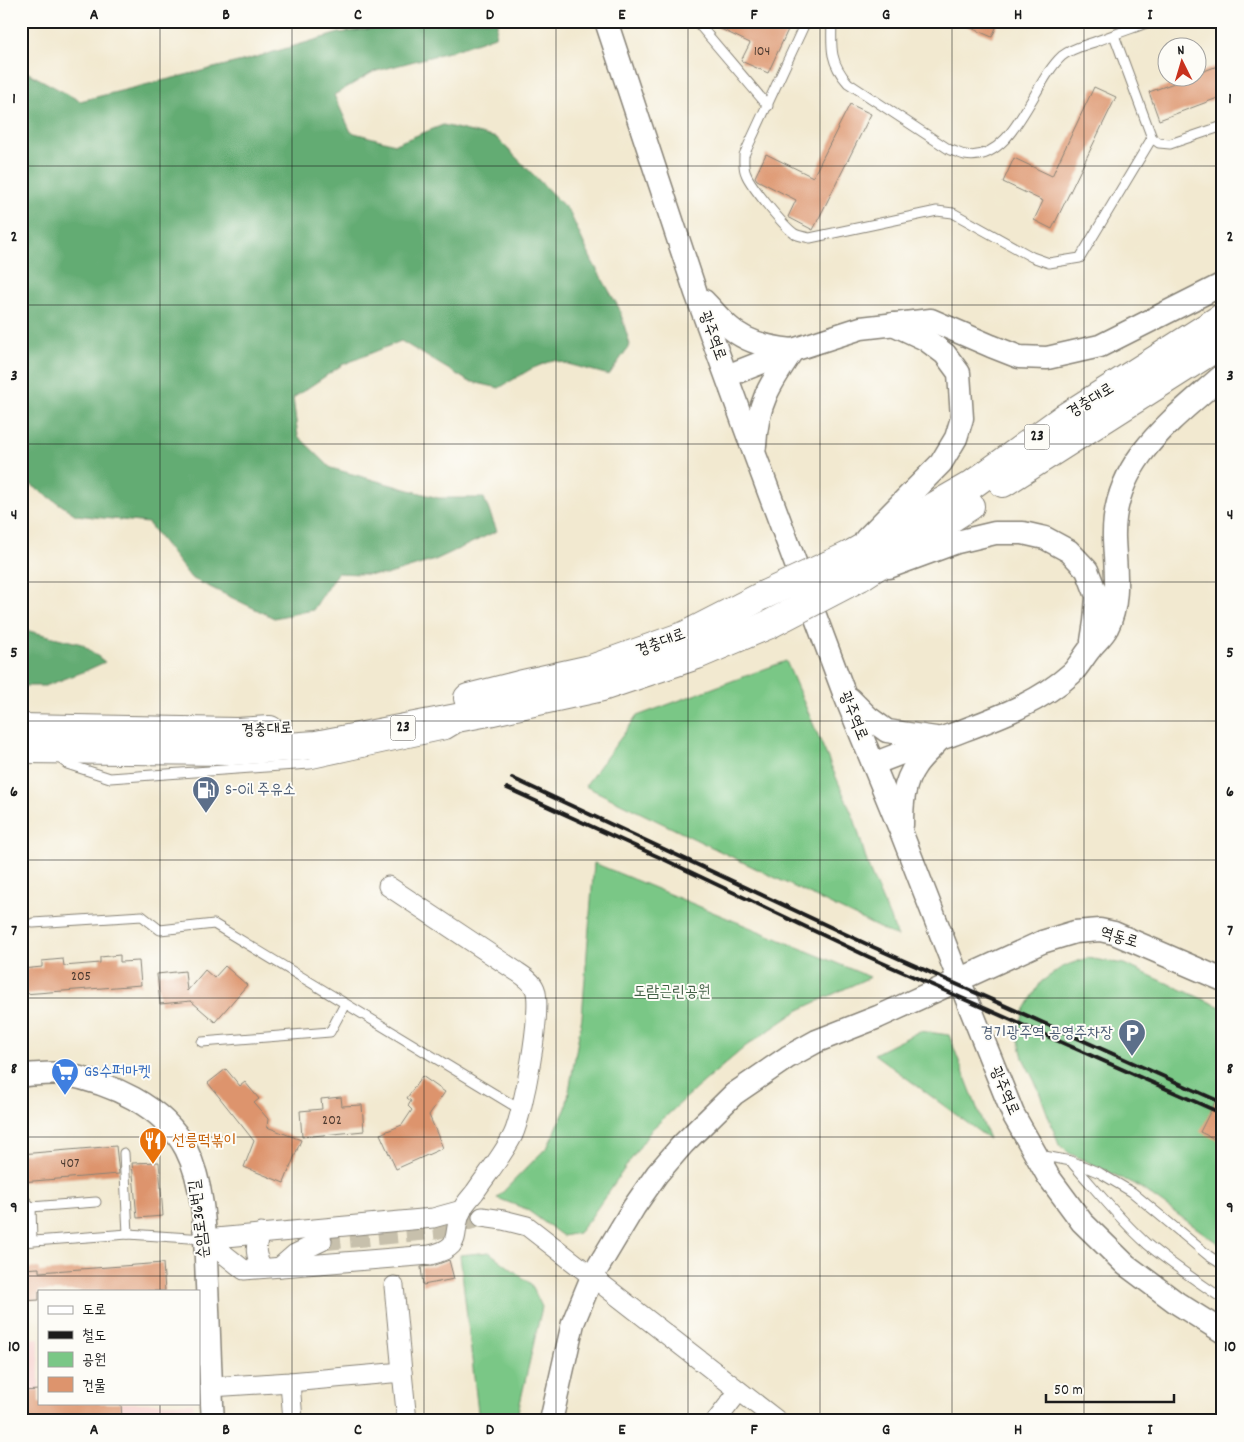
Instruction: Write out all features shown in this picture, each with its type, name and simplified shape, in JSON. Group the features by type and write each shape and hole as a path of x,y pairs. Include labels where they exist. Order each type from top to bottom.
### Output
{"main road":[{"name":"경충대로","path":"34,749 232,751 316,744 488,712 602,687 697,655 770,624 1064,418 1223,317"},
{"name":"경충대로","path":"21,728 236,732 307,728 384,717 447,704 519,684 591,669 686,635 764,595 855,566 1223,342"}],"street":[{"name":"광주역로","path":"606,21 696,293 755,455 844,694 902,834 1004,1094 1035,1154 1082,1222 1103,1244 1150,1284 1223,1332"},
{"path":"727,376 793,350 861,328 931,320 1020,357 1047,358 1100,346 1223,284"},
{"path":"696,293 729,328 749,339 772,348 793,350"},
{"path":"855,566 941,463 956,438 962,418 959,373 945,354 925,339 893,324"},
{"path":"755,455 756,425 762,403 772,380 793,350"},
{"path":"873,764 1020,708 1048,691 1072,672 1107,628 1114,606 1116,582 1115,510 1124,482 1138,456 1158,433 1223,375"},
{"path":"855,566 995,533 1023,533 1045,538 1069,551 1087,570 1097,596 1091,647"},
{"path":"844,694 869,718 887,731 940,739"},
{"path":"902,834 902,799 908,782 916,765 940,739"},
{"path":"205,1239 244,1270 430,1255 445,1251 452,1244 456,1236 462,1210 514,1134 528,1080 535,1029 535,988 528,979 388,886"},
{"name":"역동로","path":"551,1421 573,1323 592,1277 634,1207 656,1174 683,1144 734,1094 788,1057 817,1041 878,1017 1042,942 1075,932 1087,930 1114,933 1223,980"},
{"name":"순암로36번길","path":"21,1075 61,1074 120,1092 148,1108 167,1124 186,1149 198,1180 205,1239 213,1421"},
{"path":"205,1239 433,1218 462,1210"},
{"path":"482,1217 528,1226 778,1421"},
{"path":"272,1268 322,1241 282,1231"},
{"path":"261,1233 257,1242 257,1259 272,1268"},
{"path":"394,1286 407,1421"},
{"path":"211,1386 290,1382 402,1372"},
{"path":"290,1382 293,1421"},
{"path":"716,1421 739,1390"}],"lane":[{"path":"696,21 768,106"},
{"path":"806,21 744,155 746,177 787,227 796,235 810,238 937,211 953,213 1032,257 1049,263 1080,258 1152,138"},
{"path":"832,21 831,48 834,63 848,84 950,150 966,155 982,154 996,148 1009,136 1054,65 1064,55 1079,47 1152,21"},
{"path":"1114,35 1152,138 1158,143 1170,144 1223,126"},
{"path":"33,923 142,916 160,930 214,924 521,1110"},
{"path":"202,1042 330,1032 345,1004"},
{"path":"124,1153 128,1234"},
{"path":"1035,1154 1071,1161 1100,1173 1132,1192 1223,1265"},
{"path":"1071,1161 1146,1242 1171,1263 1223,1299"},
{"path":"21,1196 31,1207 32,1241"},
{"path":"31,1207 96,1202"},
{"path":"21,1242 128,1234 205,1239"}],"shaded area":[{"path":"38,1338 38,1404 193,1404 194,1421 21,1421 21,1339"}],"green space":[{"path":"430,21 498,21 495,36 452,51 373,72 334,95 351,132 395,144 443,125 497,138 569,211 592,261 619,308 630,345 609,375 553,360 531,369 499,388 468,381 401,341 342,365 293,398 298,436 331,468 438,498 484,498 497,531 435,560 386,575 337,573 313,610 274,618 191,578 148,523 76,515 21,478 21,69 80,101 246,60 339,33"},
{"path":"21,629 82,644 105,662 45,686 21,686"},
{"path":"786,661 855,821 869,869 898,937 585,786 637,716"},
{"name":"도람근린공원","path":"594,863 870,977 799,1010 746,1046 652,1129 589,1220 578,1233 563,1236 526,1209 497,1198 548,1146 566,1108 582,1017"},
{"name":"경기광주역 공영주차장","path":"1087,958 1124,964 1223,1008 1223,1247 1138,1186 1069,1153 1059,1145 1037,1086 1023,1058 1017,1032 1025,1009 1041,982 1062,967"},
{"path":"920,1031 949,1035 989,1139 874,1054"},
{"path":"489,1252 531,1284 542,1307 516,1421 479,1421 460,1255"}],"building":[{"path":"704,21 792,21 768,73 741,61 750,43"},
{"path":"955,21 999,21 992,37"},
{"path":"1223,64 1223,96 1159,120 1149,92 1160,88 1206,88 1206,70"},
{"path":"1094,87 1116,97 1052,229 1034,220 1043,201 1003,182 1014,158 1052,176"},
{"path":"850,104 871,114 813,230 788,217 796,200 757,180 755,177 766,154 813,177"},
{"path":"120,955 120,962 139,961 141,985 24,994 22,969 42,967 42,961 63,959 64,966 100,963 100,957"},
{"path":"225,966 247,985 215,1022 191,1001 160,1004 157,974 185,971 187,991 205,970 214,978"},
{"path":"226,1069 240,1086 245,1082 259,1099 254,1103 268,1119 267,1127 301,1140 284,1183 244,1167 254,1141 208,1083"},
{"path":"422,1076 445,1092 429,1115 443,1148 396,1169 380,1134 402,1125 412,1110 408,1106 411,1101 407,1098"},
{"path":"1223,1086 1223,1143 1200,1132"},
{"path":"341,1097 342,1106 362,1105 364,1131 302,1137 300,1111 322,1109 321,1099"},
{"path":"116,1146 119,1174 21,1182 21,1154"},
{"path":"159,1162 163,1216 137,1218 132,1163"},
{"path":"449,1260 454,1279 423,1285 421,1267 433,1266"},
{"path":"163,1263 165,1290 38,1290 38,1300 21,1301 21,1269 39,1268 39,1272"},
{"path":"38,1390 38,1404 121,1404 122,1421 21,1421 21,1391"}],"tunnel":[{"path":"322,1241 435,1230 482,1217"}],"railway":[{"path":"512,778 873,947 1223,1103"},
{"path":"507,788 661,858 869,957 1223,1114"}],"place":[{"name":"S-Oil 주유소","path":"206,814"},
{"name":"경기광주역 공영주차장","path":"1132,1057"},
{"name":"GS수퍼마켓","path":"65,1096"},
{"name":"선릉떡볶이","path":"153,1165"}]}
